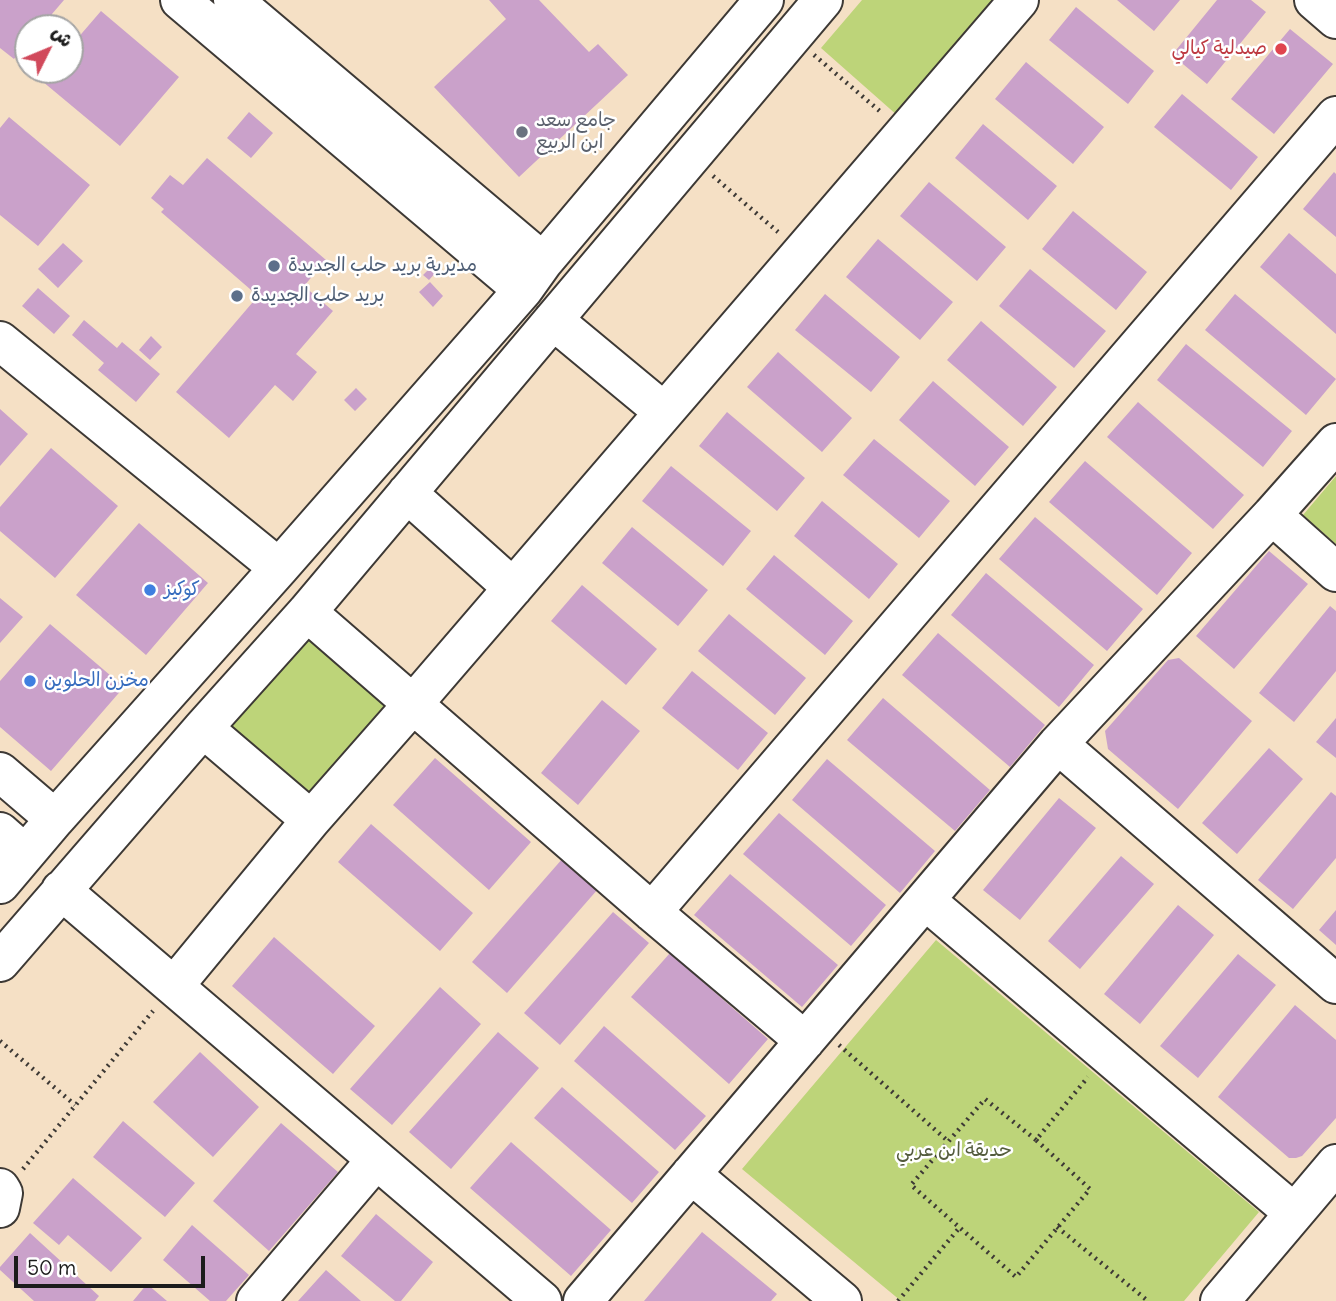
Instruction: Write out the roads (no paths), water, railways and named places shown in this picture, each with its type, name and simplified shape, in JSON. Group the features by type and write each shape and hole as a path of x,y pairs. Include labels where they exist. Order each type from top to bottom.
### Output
{"street":[{"path":"180,0 533,276"},
{"path":"233,0 533,276"},
{"path":"0,884 13,843 55,819 279,568 533,276 764,0"},
{"path":"0,962 307,612 823,0"},
{"path":"174,985 311,820 1019,0"},
{"path":"1314,0 1336,19"},
{"path":"652,912 1336,116"},
{"path":"554,320 664,412"},
{"path":"0,341 279,568"},
{"path":"583,1301 1058,744 1336,443"},
{"path":"407,493 513,588"},
{"path":"1272,515 1336,572"},
{"path":"307,612 652,912 805,1041"},
{"path":"203,728 311,820"},
{"path":"1058,744 1336,984"},
{"path":"0,772 55,819"},
{"path":"61,890 542,1301"},
{"path":"925,900 1294,1213"},
{"path":"256,1301 376,1160"},
{"path":"1220,1301 1336,1164"},
{"path":"691,1174 842,1301"}],"place":[{"name":"صيدلية كيالي","path":"1281,49"},
{"name":"جامع سعد ابن الربيع","path":"522,132"},
{"name":"مديرية بريد حلب الجديدة","path":"274,266"},
{"name":"بريد حلب الجديدة","path":"237,296"},
{"name":"كوكيز","path":"150,590"},
{"name":"مخزن الحلوين","path":"30,681"}],"park label":[{"name":"حديقة ابن عربي","path":"954,1151"}]}
